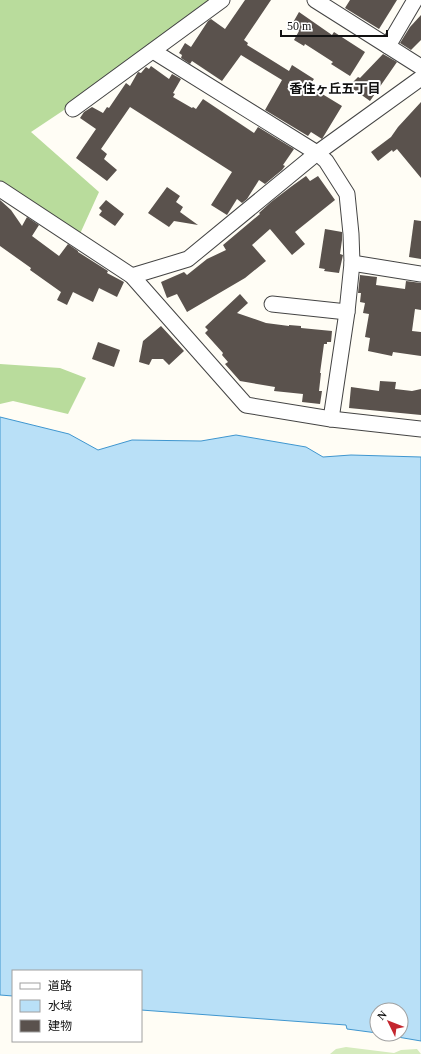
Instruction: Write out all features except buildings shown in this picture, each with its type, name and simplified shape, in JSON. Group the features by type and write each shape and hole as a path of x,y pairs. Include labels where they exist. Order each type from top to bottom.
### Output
{"street":[{"path":"73,109 222,0"},
{"path":"315,0 335,5 388,46 421,67"},
{"path":"388,46 415,0"},
{"path":"153,51 316,153 326,161 347,194 352,263 347,312 331,419"},
{"path":"132,276 188,259 316,153 421,78"},
{"path":"0,189 132,276 246,405 331,419 421,429"},
{"path":"352,263 421,274"},
{"path":"272,304 347,312"}],"green space":[{"path":"0,0 212,0 138,52 70,106 31,132 99,192 79,236 0,182"},
{"path":"0,364 60,368 86,378 68,414 13,401 0,404"},
{"path":"346,1047 394,1053 401,1050 417,1049 421,1054 330,1054 336,1049"}],"water":[{"path":"0,417 69,434 98,450 132,440 201,441 236,435 306,447 323,457 351,455 421,457 421,1041 409,1039 409,1002 369,1002 369,1032 347,1029 346,1025 142,1010 142,970 12,970 12,996 0,995"}],"district":[{"name":"香住ヶ丘五丁目","path":"335,88"}]}
